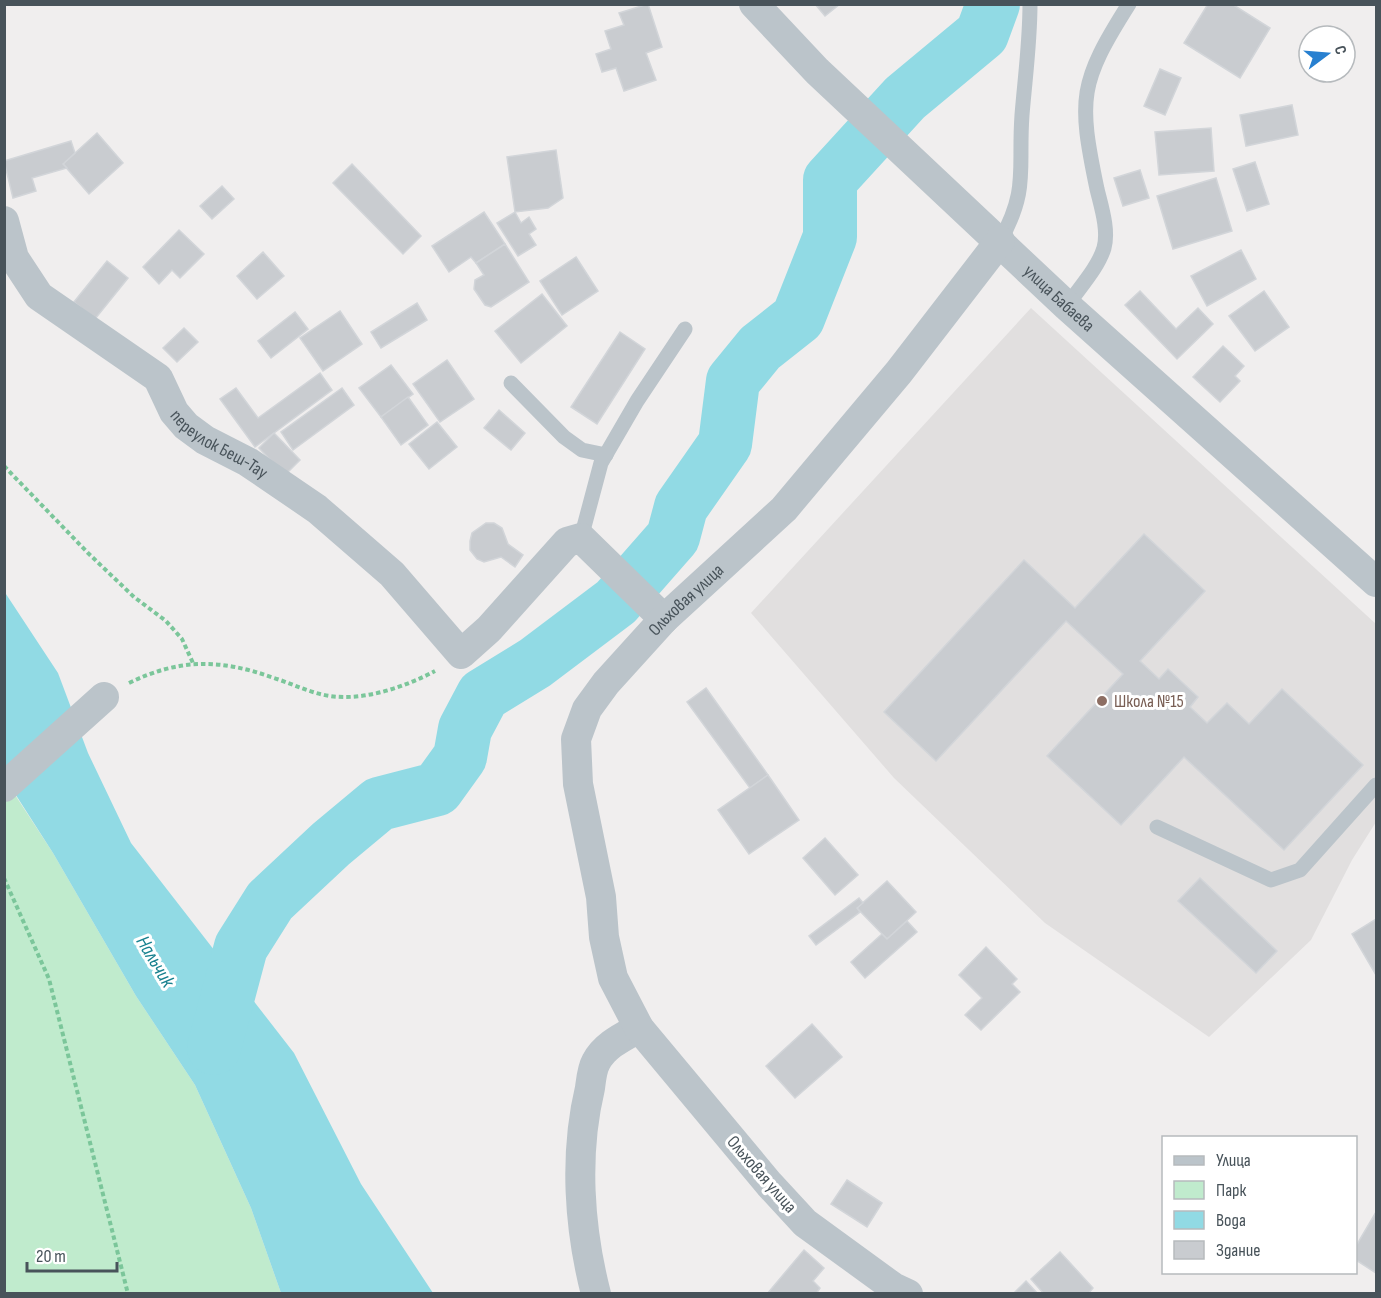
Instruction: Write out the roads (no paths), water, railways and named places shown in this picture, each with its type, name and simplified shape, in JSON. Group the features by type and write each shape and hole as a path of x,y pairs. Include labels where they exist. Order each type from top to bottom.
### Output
{"street":[{"name":"улица Бабаева","path":"753,4 817,71 1067,306 1377,582"},
{"name":"переулок Беш-Тау","path":"4,221 14,258 39,296 158,378 174,412 186,426 205,440 248,462 317,509 392,574 461,654 497,621 567,542 588,545"},
{"name":"Ольховая улица","path":"908,1293 893,1287 805,1223 762,1176 639,1028 613,978 604,937 601,897 578,784 576,739 587,709 657,611 784,509 899,372 1000,241"},
{"path":"588,545 657,611"},
{"path":"4,787 102,699"},
{"path":"596,1293 584,1236 581,1189 587,1101 596,1062 613,1042 639,1028"}],"lane":[{"path":"1000,241 1016,209 1021,189 1022,118 1030,40 1030,4"},
{"path":"1067,306 1104,248 1102,213 1085,125 1087,83 1096,60 1129,4"},
{"path":"588,545 601,463 637,401 685,330"},
{"path":"512,383 573,444 582,450 606,454"},
{"path":"1157,827 1270,880 1300,870 1377,785"}],"water":[{"name":"Нальчик","path":"4,591 58,673 88,753 131,843 294,1053 361,1184 433,1293 281,1293 251,1208 195,1085 136,996 53,853 5,778"}],"waterway":[{"path":"214,1048 241,947 270,901 331,844 379,804 437,789 460,757 465,729 483,695 535,663 616,602 673,537 681,507 725,444 733,381 760,348 798,318 830,237 830,180 905,98 982,34 993,4"}],"place":[{"name":"Школа №15","path":"1102,701"}]}
